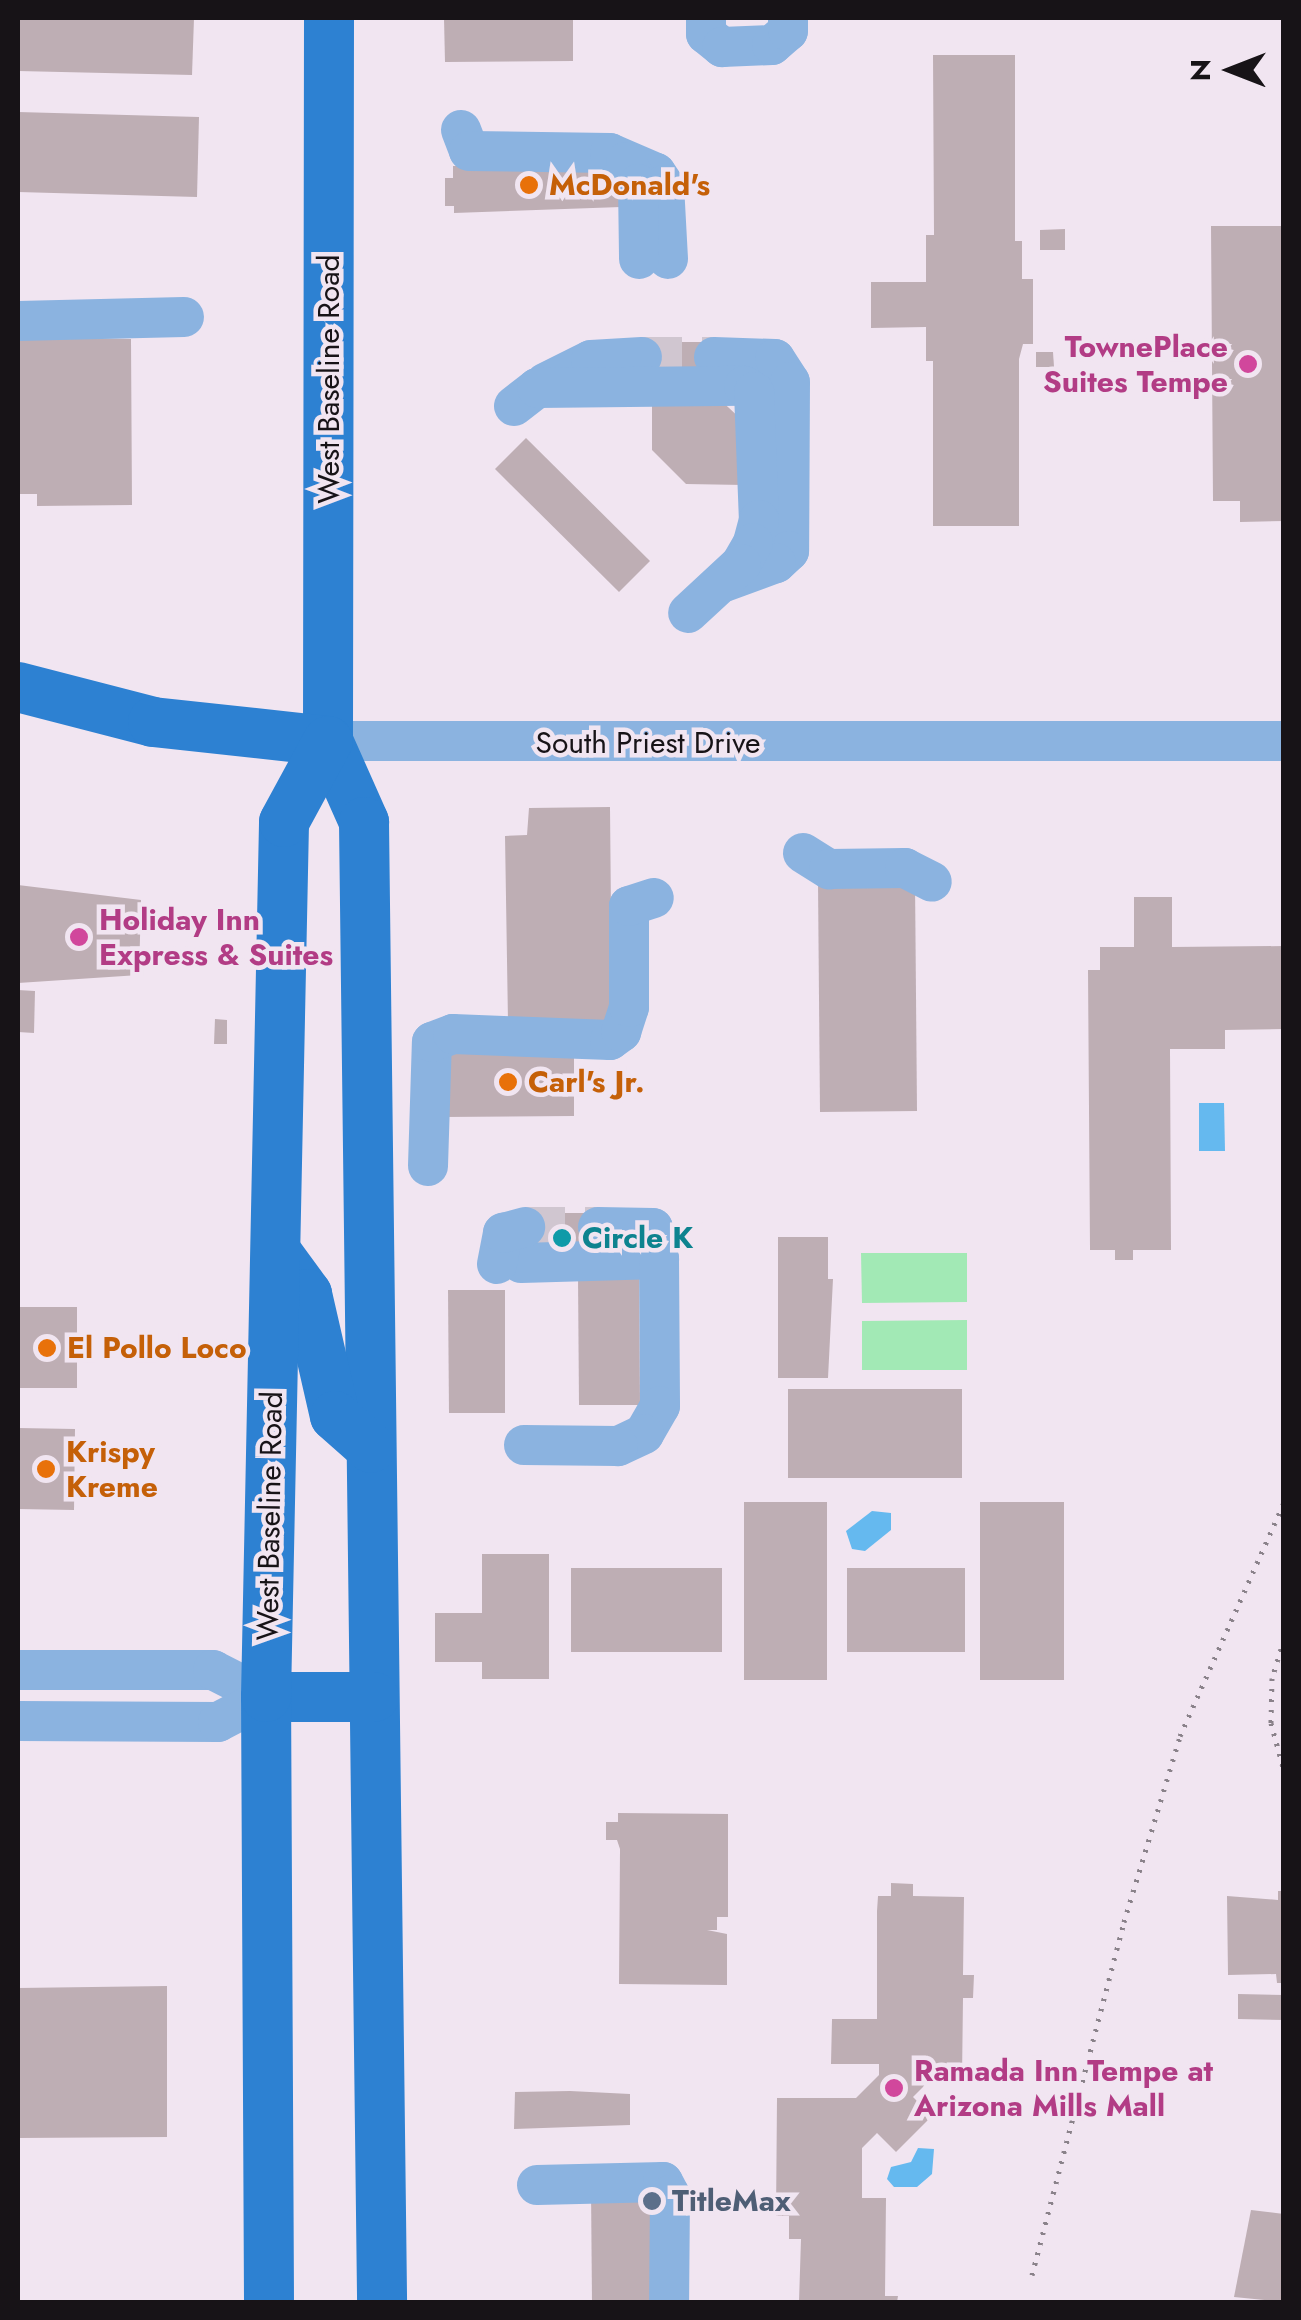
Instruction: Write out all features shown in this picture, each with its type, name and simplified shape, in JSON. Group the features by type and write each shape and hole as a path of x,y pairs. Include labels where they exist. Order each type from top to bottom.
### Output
{"main road":[{"name":"West Baseline Road","path":"330,18 328,741 364,822 382,2302"},
{"name":"South Priest Drive","path":"18,687 153,722 328,741"},
{"name":"West Baseline Road","path":"269,2302 266,1697 284,822 328,741"},
{"path":"277,1253 307,1294 335,1416 371,1448"},
{"path":"266,1697 374,1697"}],"street":[{"path":"706,18 706,34 722,48 772,45 788,32 788,18"},
{"path":"461,130 469,151 610,152 656,173 664,185 654,259"},
{"path":"18,320 184,317"},
{"path":"642,358 592,360 526,397 744,386 754,392 759,520 741,564 688,613"},
{"path":"714,358 775,359 790,382 789,550 776,563 724,582"},
{"name":"South Priest Drive","path":"328,741 1284,740"},
{"path":"803,853 829,870 905,868 932,882"},
{"path":"428,1166 432,1042 453,1034 610,1040 621,1032 629,1007 629,906 654,898"},
{"path":"524,1446 618,1446 644,1434 660,1406 660,1258 654,1228 598,1227"},
{"path":"514,1252 660,1258"},
{"path":"18,1670 213,1670 266,1697"},
{"path":"18,1721 218,1722 266,1697"},
{"path":"537,2184 664,2182 670,2195 669,2302"}],"path":[{"path":"1032,2276 1124,1922 1180,1736 1284,1502"},
{"path":"1284,1639 1272,1678 1270,1723 1284,1771"}],"green space":[{"path":"861,1253 967,1253 967,1302 862,1303"},
{"path":"967,1320 967,1370 862,1370 862,1321"}],"water":[{"path":"1199,1103 1224,1103 1225,1151 1199,1151"},
{"path":"872,1511 891,1513 891,1530 865,1551 852,1549 846,1531"},
{"path":"918,2148 934,2149 932,2174 917,2187 894,2187 887,2179 891,2167 911,2162"}],"building":[{"path":"18,18 194,18 192,75 18,71"},
{"path":"444,18 573,18 573,61 445,62"},
{"path":"933,55 1015,55 1015,241 1022,241 1022,279 1033,279 1033,344 1023,344 1019,359 1019,526 933,526 933,361 926,361 926,327 871,328 871,282 926,282 926,235 934,235"},
{"path":"18,112 199,117 197,197 18,192"},
{"name":"McDonald's","path":"453,166 613,167 621,207 454,213 454,206 445,206 445,178 453,178"},
{"name":"TownePlace Suites Tempe","path":"1211,226 1284,226 1284,521 1240,522 1240,501 1213,501"},
{"path":"1065,229 1065,250 1040,250 1040,230"},
{"path":"18,337 131,339 132,505 37,506 37,494 18,494"},
{"path":"642,342 713,342 712,392 745,423 744,485 686,484 652,450 652,392 642,373"},
{"path":"1036,352 1053,352 1054,367 1036,367"},
{"path":"526,438 650,561 619,592 495,469"},
{"path":"610,807 612,1021 508,1022 505,836 527,835 529,808"},
{"path":"915,881 917,1111 820,1112 818,882"},
{"name":"Holiday Inn Express & Suites","path":"18,885 141,900 139,975 18,983"},
{"path":"1134,897 1172,897 1172,947 1284,946 1284,1029 1225,1030 1225,1049 1170,1049 1171,1250 1133,1250 1133,1260 1115,1260 1115,1250 1090,1250 1088,970 1100,970 1100,947 1134,947"},
{"path":"18,990 35,991 34,1033 18,1032"},
{"path":"215,1019 227,1020 227,1044 214,1044"},
{"name":"Carl's Jr.","path":"443,1041 574,1048 574,1116 443,1117"},
{"name":"Circle K","path":"525,1213 598,1213 598,1248 525,1249"},
{"path":"778,1237 828,1237 828,1279 833,1279 828,1378 778,1378"},
{"name":"Circle K","path":"639,1273 640,1405 579,1405 578,1277"},
{"name":"Circle K","path":"448,1290 505,1290 505,1413 449,1413"},
{"name":"El Pollo Loco","path":"18,1307 77,1307 77,1388 18,1388"},
{"path":"788,1389 962,1389 962,1478 788,1478"},
{"name":"Krispy Kreme","path":"18,1428 75,1429 74,1510 18,1509"},
{"path":"744,1502 827,1502 827,1680 744,1680"},
{"path":"980,1502 1064,1502 1064,1680 980,1680"},
{"path":"482,1554 549,1554 549,1679 482,1679 482,1662 435,1662 435,1613 482,1613"},
{"path":"571,1568 722,1568 722,1652 571,1652"},
{"path":"847,1568 965,1568 965,1652 847,1652"},
{"path":"618,1813 728,1814 728,1917 717,1917 717,1930 707,1930 727,1934 727,1985 619,1984 620,1849 617,1840 606,1840 606,1822 618,1822"},
{"name":"Ramada Inn Tempe at Arizona Mills Mall","path":"891,1883 913,1884 913,1896 964,1897 963,1975 974,1975 973,1998 963,1998 962,2079 931,2079 913,2097 932,2116 896,2152 877,2133 862,2148 862,2198 886,2198 885,2296 898,2296 897,2302 799,2302 801,2239 789,2239 789,2216 776,2216 777,2098 856,2098 879,2075 879,2064 831,2064 832,2019 877,2019 878,1896 891,1896"},
{"path":"1278,1891 1284,1891 1284,1983 1277,1983 1276,1974 1228,1975 1227,1896 1278,1900"},
{"path":"167,1986 167,2137 18,2138 18,1988"},
{"path":"1238,1994 1284,1995 1284,2020 1238,2019"},
{"path":"515,2092 630,2094 630,2125 514,2129"},
{"path":"659,2188 659,2302 592,2302 591,2189"},
{"path":"1251,2210 1284,2214 1284,2302 1234,2297"}],"tunnel":[{"path":"642,357 714,357"},
{"path":"525,1227 598,1227"}],"place":[{"name":"McDonald's","path":"529,185"},
{"name":"TownePlace Suites Tempe","path":"1248,364"},
{"name":"Holiday Inn Express & Suites","path":"79,937"},
{"name":"Carl's Jr.","path":"508,1082"},
{"name":"Circle K","path":"562,1238"},
{"name":"El Pollo Loco","path":"47,1348"},
{"name":"Krispy Kreme","path":"46,1469"},
{"name":"Ramada Inn Tempe at Arizona Mills Mall","path":"894,2088"},
{"name":"TitleMax","path":"652,2201"}]}
